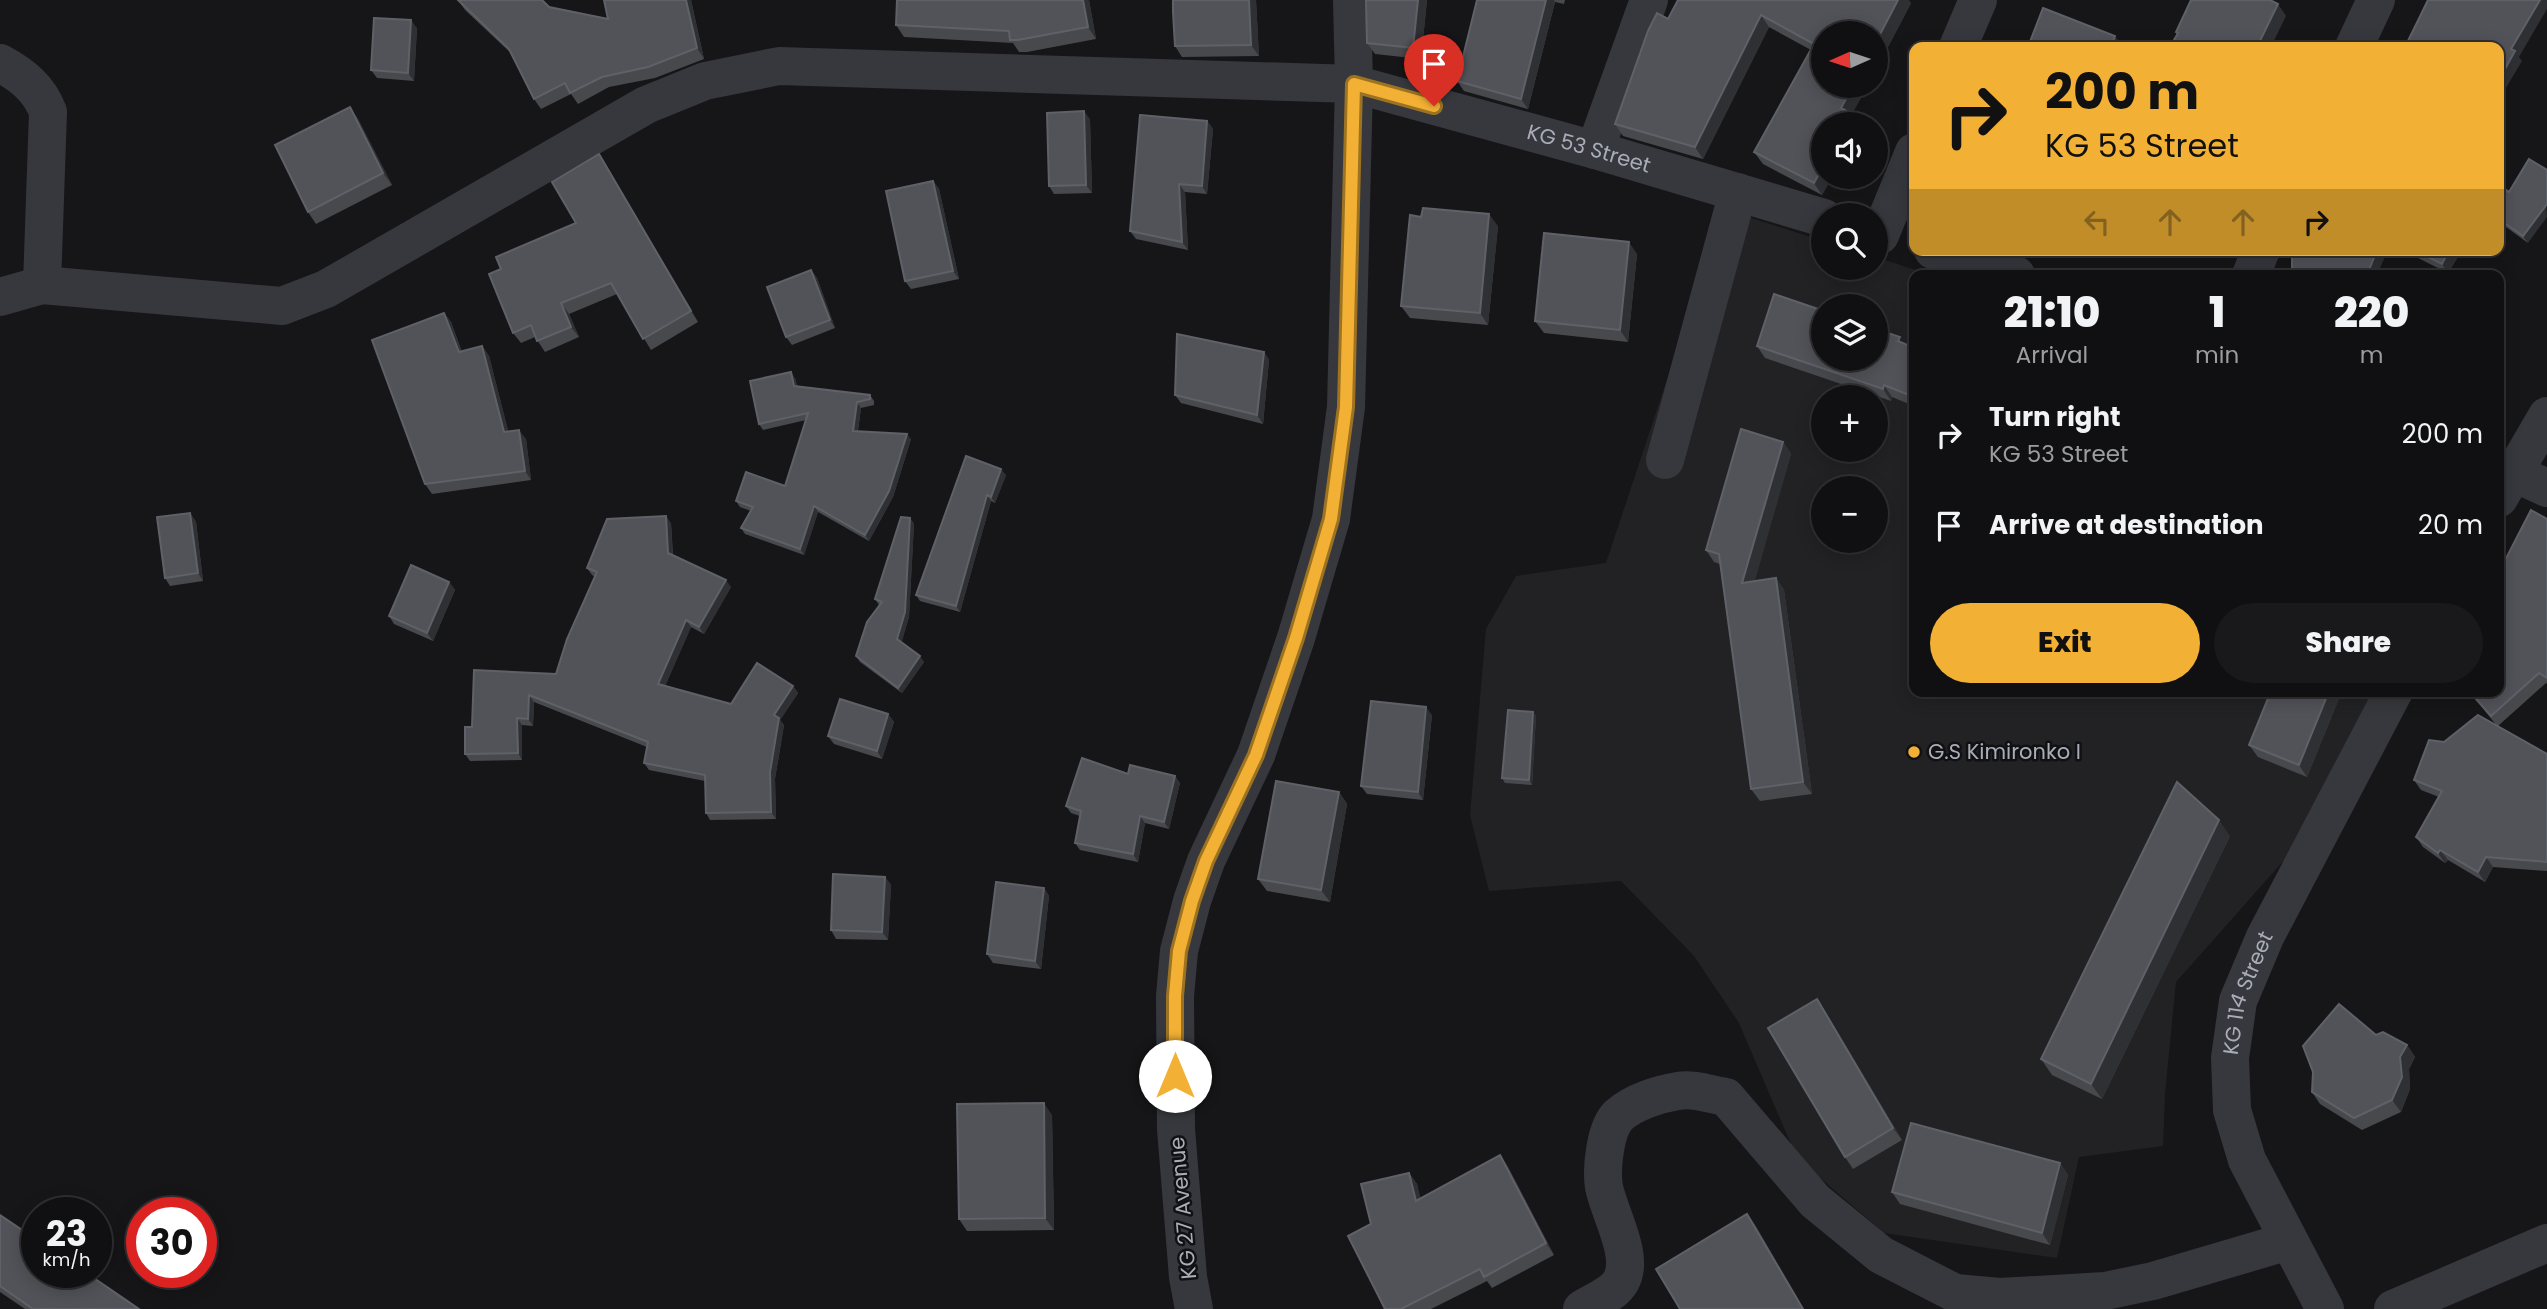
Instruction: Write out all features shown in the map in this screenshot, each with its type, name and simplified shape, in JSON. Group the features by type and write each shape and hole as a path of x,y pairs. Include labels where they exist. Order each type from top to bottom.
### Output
{"street":[{"name":"KG 27 Avenue","path":"1194,1309 1188,1277 1176,1129 1175,996 1179,951 1206,861 1261,742 1296,638 1331,519 1346,407 1354,84 1352,0"},
{"path":"1595,150 1649,0"},
{"path":"1960,42 1978,0"},
{"path":"2356,42 2376,0"},
{"path":"0,63 20,75 34,88 48,112 42,285 0,297"},
{"name":"KG 53 Street","path":"42,285 282,306 326,289 646,105 705,81 779,66 1354,84 1595,150 1811,214"},
{"path":"1890,237 1909,170"},
{"path":"1665,460 1738,192"},
{"path":"1953,256 1999,270"},
{"path":"2547,416 2504,479 2547,488"},
{"name":"KG 114 Street","path":"2325,1309 2247,1160 2232,1110 2231,1058 2238,1001 2265,937 2391,697"},
{"path":"1582,1309 1621,1282 1624,1265 1622,1242 1604,1186 1606,1144 1618,1116 1640,1102 1681,1090 1726,1097 1815,1201 1881,1255 1955,1293 2000,1297 2105,1291 2153,1281 2289,1241"},
{"path":"2393,1309 2547,1243"}],"shaded area":[{"name":"G.S Kimironko I","path":"1720,208 1811,237 1811,280 1888,280 1888,261 1916,270 1909,270 1909,697 2377,697 2326,813 2176,982 2165,1094 2163,1146 2079,1157 2057,1258 1884,1233 1797,1158 1739,1023 1694,956 1621,881 1489,891 1470,815 1486,629 1516,576 1606,563 1694,298"}],"building":[{"path":"458,0 542,0 549,7 608,19 604,0 686,0 697,48 648,67 602,77 570,93 565,83 534,99 509,49"},
{"path":"897,0 1083,0 1088,27 1010,40 1009,31 896,25"},
{"path":"1173,0 1249,0 1251,45 1175,46"},
{"path":"1366,0 1418,0 1413,48 1367,43"},
{"path":"1477,0 1546,0 1521,99 1457,81"},
{"path":"1678,0 1898,0 1887,21 1811,21 1811,42 1761,15 1695,147 1615,124 1657,13 1668,19"},
{"path":"2191,0 2270,0 2278,4 2259,42 2173,42 2178,33 2176,32"},
{"path":"2428,0 2540,0 2511,49 2515,51 2504,71 2504,42 2407,42"},
{"path":"2043,8 2115,36 2113,42 2030,42"},
{"path":"374,18 411,20 408,73 371,70"},
{"path":"1811,49 1811,98 1846,98 1841,108 1848,112 1811,112 1811,181 1754,152"},
{"path":"350,107 383,173 308,212 275,145"},
{"path":"1084,111 1086,185 1049,186 1047,113"},
{"path":"1140,115 1207,121 1202,186 1179,184 1182,242 1130,231"},
{"path":"599,154 691,311 643,339 611,283 561,303 571,327 537,341 531,325 513,333 489,274 501,269 496,257 576,223 552,182"},
{"path":"2529,159 2547,170 2547,204 2523,236 2504,223 2504,188 2509,192"},
{"path":"933,181 953,271 905,281 886,191"},
{"path":"1423,208 1489,214 1480,313 1401,306 1410,215 1421,217"},
{"path":"1544,233 1629,242 1620,330 1535,321"},
{"path":"2292,256 2375,256 2369,270 2292,268"},
{"path":"2426,256 2446,256 2442,264"},
{"path":"811,270 830,320 786,337 767,287"},
{"path":"1774,294 1811,307 1811,364 1757,346"},
{"path":"444,313 459,352 482,346 504,432 519,430 525,471 425,484 372,340"},
{"path":"1888,333 1900,337 1898,341 1909,346 1909,395 1888,385 1871,385 1830,371 1888,371"},
{"path":"1177,334 1264,352 1257,415 1175,395"},
{"path":"791,372 794,386 870,395 870,399 857,402 853,431 907,434 889,491 865,535 814,506 800,549 741,528 753,507 736,501 746,472 785,486 808,413 759,424 750,381"},
{"path":"1741,429 1783,442 1742,583 1776,578 1803,782 1751,789 1719,554 1706,550"},
{"path":"966,456 1001,469 991,497 987,495 956,606 916,595"},
{"path":"2531,510 2547,519 2547,678 2539,673 2491,716 2474,697 2504,697 2504,562"},
{"path":"190,513 198,573 165,578 157,517"},
{"path":"666,516 668,553 726,580 699,627 686,620 658,684 731,704 757,663 793,686 774,715 779,718 770,772 771,812 706,813 705,775 644,763 648,742 529,695 528,719 517,718 518,753 465,754 465,727 472,727 474,670 556,674 567,639 597,572 587,568 607,519"},
{"path":"901,517 910,518 905,612 897,639 920,656 898,688 856,656 867,622 882,602 875,599"},
{"path":"411,565 449,582 427,633 389,616"},
{"path":"2269,697 2327,697 2299,765 2249,745"},
{"path":"840,699 888,714 877,751 828,736"},
{"path":"1371,701 1426,707 1418,792 1361,786"},
{"path":"1508,710 1533,712 1529,780 1502,778"},
{"path":"2478,715 2547,754 2547,862 2486,857 2478,872 2440,850 2438,853 2416,837 2442,791 2414,780 2429,740 2444,742"},
{"path":"1082,758 1128,774 1130,765 1175,776 1164,822 1140,816 1133,854 1075,843 1081,811 1066,806"},
{"path":"1276,781 1339,792 1321,890 1258,879"},
{"path":"2177,782 2219,820 2091,1084 2041,1059"},
{"path":"833,874 885,877 882,932 831,930"},
{"path":"996,882 1044,888 1035,961 987,954"},
{"path":"1817,999 1893,1128 1845,1157 1768,1028"},
{"path":"2339,1004 2376,1035 2383,1032 2407,1045 2400,1057 2402,1077 2392,1100 2354,1118 2312,1092 2313,1072 2303,1046"},
{"path":"1044,1103 1045,1218 959,1219 957,1104"},
{"path":"1911,1123 2060,1163 2042,1233 1892,1192"},
{"path":"1500,1155 1546,1243 1484,1277 1480,1269 1401,1309 1385,1309 1348,1236 1371,1224 1361,1184 1409,1173 1416,1201"},
{"path":"1747,1214 1803,1309 1680,1309 1656,1269"},
{"path":"0,1215 21,1229 21,1288 108,1288 139,1309 33,1309 0,1286"}],"place":[{"name":"G.S Kimironko I","path":"1914,752"}],"route":[{"path":"1175,1076 1175,996 1179,951 1192,901 1206,861 1256,755 1296,638 1331,519 1346,407 1354,84 1434,106"}]}
